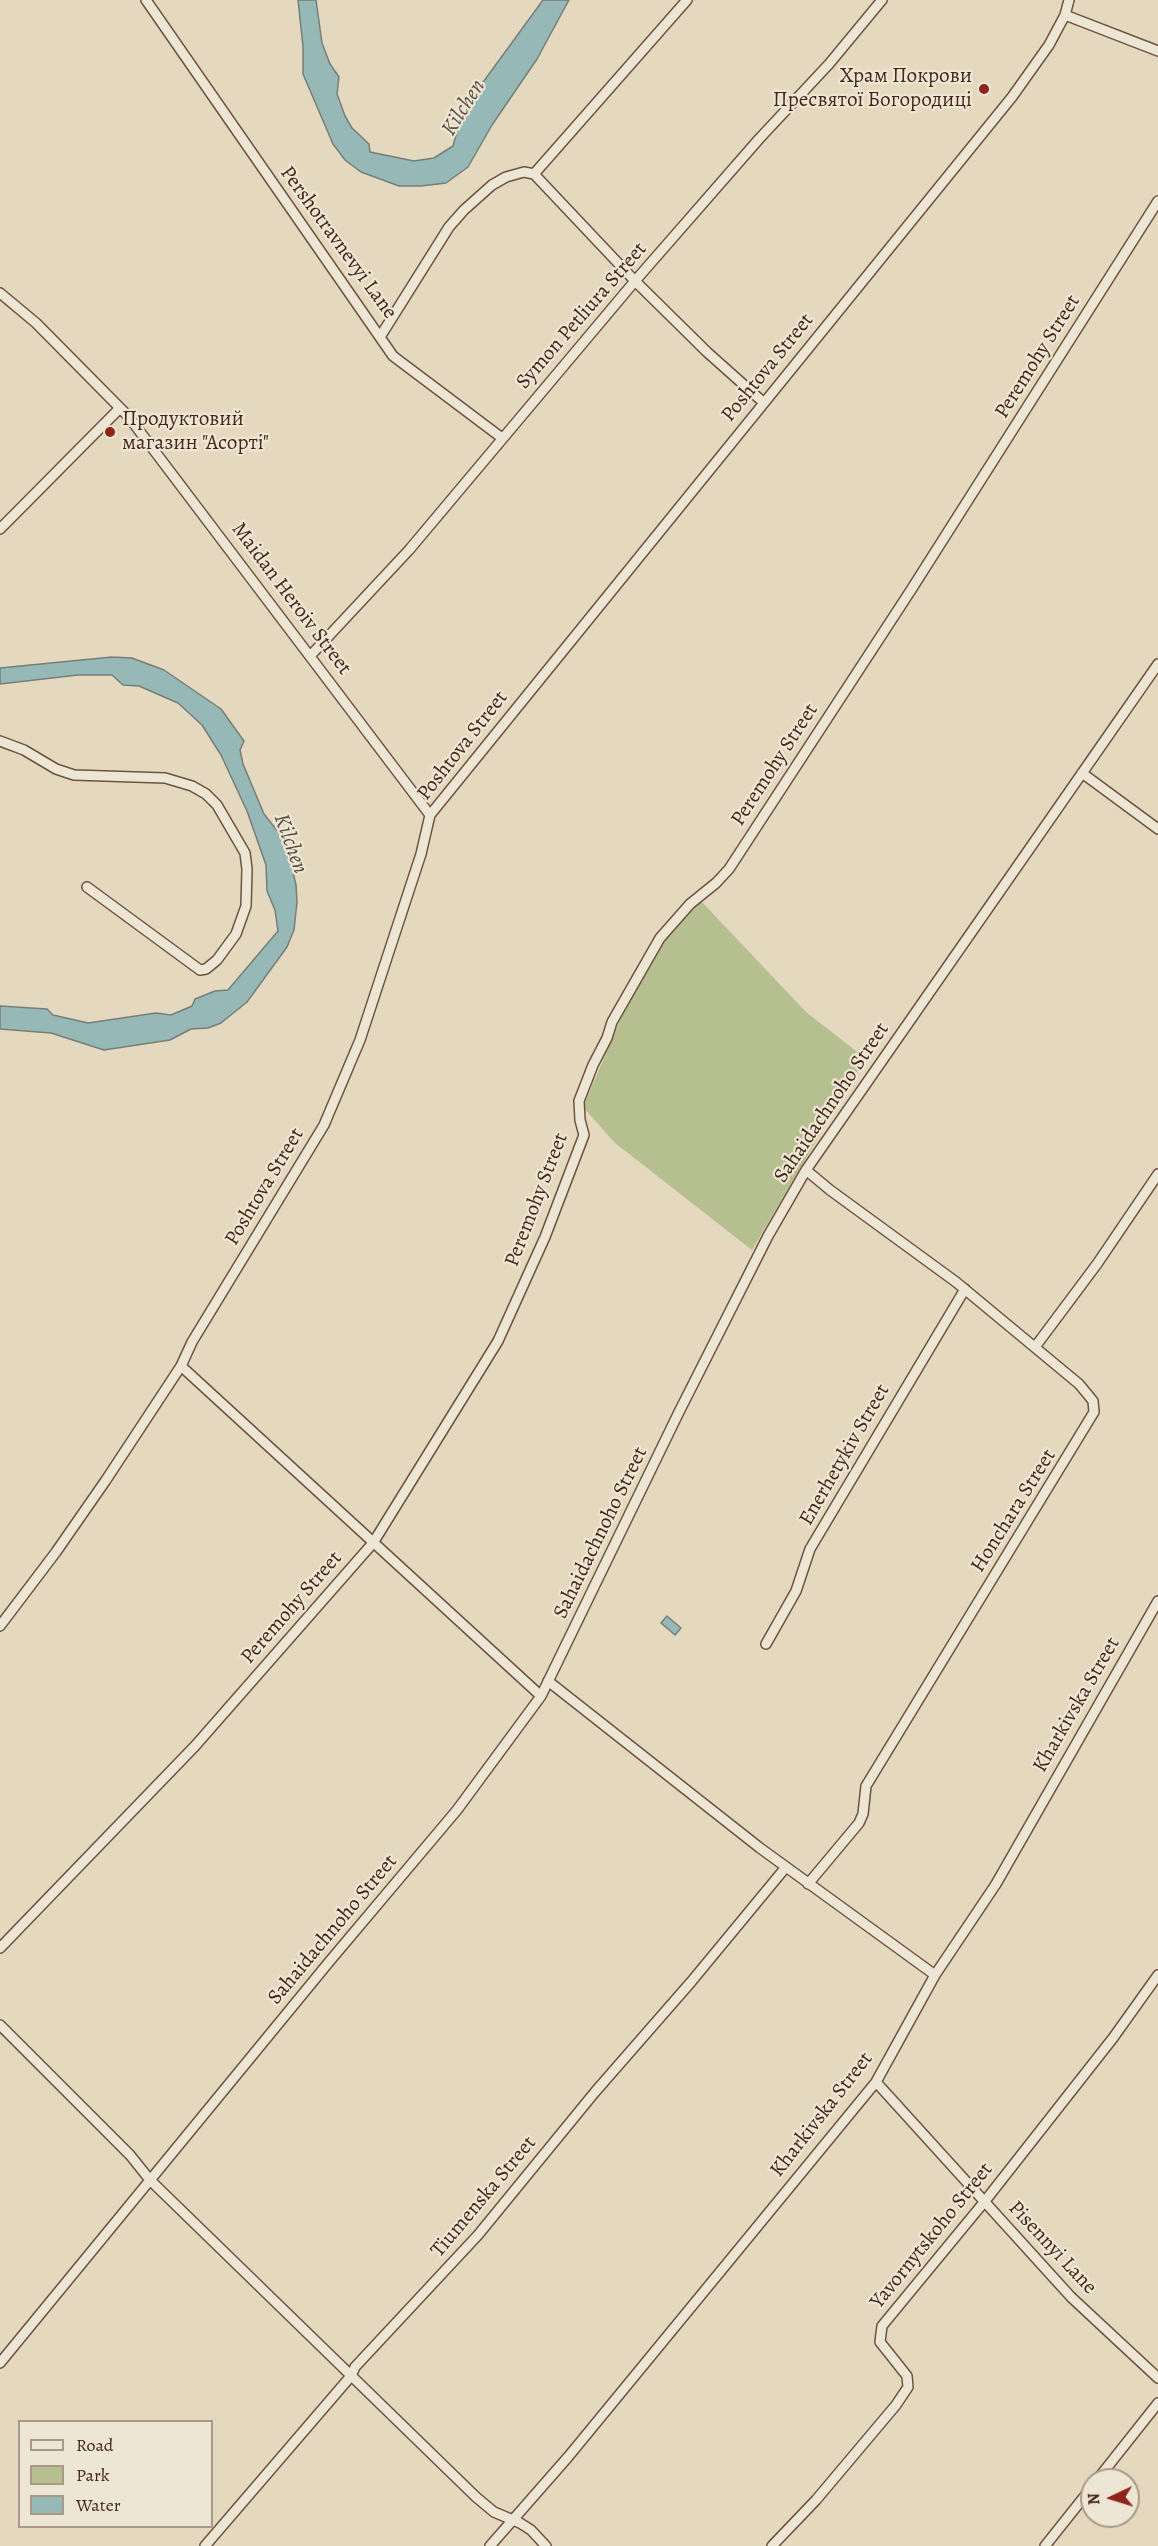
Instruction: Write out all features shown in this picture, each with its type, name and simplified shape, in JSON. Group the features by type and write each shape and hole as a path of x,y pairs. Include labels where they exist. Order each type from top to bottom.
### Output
{"street":[{"name":"Pershotravnevyi Lane","path":"146,0 380,337 449,227 464,210 492,185 506,177 524,172 534,174"},
{"path":"687,0 534,174 635,281 707,352 763,402"},
{"name":"Symon Petliura Street","path":"311,656 409,550 635,281 759,139 829,64 882,0"},
{"name":"Poshtova Street","path":"0,1626 56,1552 181,1366 192,1342 324,1125 360,1040 421,854 430,815 1012,97 1049,45 1065,15 1069,0"},
{"path":"1065,15 1158,51"},
{"name":"Peremohy Street","path":"0,1948 195,1746 373,1543 451,1418 507,1322 545,1237 584,1135 579,1101 593,1065 607,1038 612,1022 660,938 690,904 716,883 729,868 911,590 1158,201"},
{"name":"Maidan Heroiv Street","path":"0,293 36,323 120,408 253,578 430,815"},
{"path":"380,337 393,356 502,438"},
{"path":"0,529 120,408"},
{"name":"Sahaidachnoho Street","path":"0,2363 457,1810 541,1696 721,1329 768,1236 806,1170 1158,664"},
{"path":"0,741 74,775 165,778 192,786 206,794 222,813 245,853 248,869 246,906 236,934 217,960 206,969 200,970 87,887"},
{"path":"1082,774 1158,829"},
{"name":"Honchara Street","path":"806,1170 965,1289 1088,1391 1093,1401 1094,1412 866,1786 863,1814 859,1823 808,1884"},
{"path":"1035,1347 1098,1264 1158,1174"},
{"name":"Enerhetykiv Street","path":"766,1644 796,1591 810,1550 965,1289"},
{"path":"181,1366 541,1696"},
{"name":"Kharkivska Street","path":"490,2546 568,2457 876,2082 935,1975 996,1884 1158,1601"},
{"path":"548,1681 808,1884 935,1975"},
{"name":"Tiumenska Street","path":"205,2546 351,2376 355,2367 478,2235 595,2092 691,1982 786,1867"},
{"name":"Yavornytskoho Street","path":"771,2546 816,2500 896,2405 908,2387 907,2376 880,2342 882,2326 985,2201 1113,2038 1158,1975"},
{"path":"0,2025 130,2154 150,2180 476,2497 494,2512 531,2530 546,2546"},
{"name":"Pisennyi Lane","path":"876,2082 1071,2297 1158,2378"},
{"path":"1107,2468 1158,2403"},
{"path":"1046,2546 1080,2502"}],"green space":[{"path":"700,900 806,1012 865,1058 752,1250 615,1143 583,1107 621,1018 667,933"}],"water":[{"path":"298,0 316,0 322,43 330,64 339,77 337,94 352,128 369,144 370,152 414,161 434,158 453,146 461,117 481,85 543,0 569,0 537,59 492,125 468,167 446,183 399,186 361,172 345,160 333,144 303,74 303,47"},
{"path":"112,657 132,658 164,670 221,709 244,741 240,750 243,764 264,814 286,842 296,885 297,902 294,930 287,947 247,1002 221,1023 208,1028 191,1029 170,1040 104,1050 51,1033 0,1029 0,1006 47,1009 53,1015 88,1023 156,1013 171,1015 192,1006 195,999 215,991 228,990 278,931 275,910 267,891 266,865 247,811 221,755 202,725 178,703 139,686 123,685 112,675 78,675 0,684 0,668"},
{"path":"667,1616 681,1628 675,1635 661,1623"}],"place":[{"name":"Храм Покрови Пресвятої Богородиці","path":"984,89"},
{"name":"Продуктовий магазин \"Асорті\"","path":"110,432"}],"water label":[{"name":"Kilchen","path":"464,108"},
{"name":"Kilchen","path":"290,844"}]}
